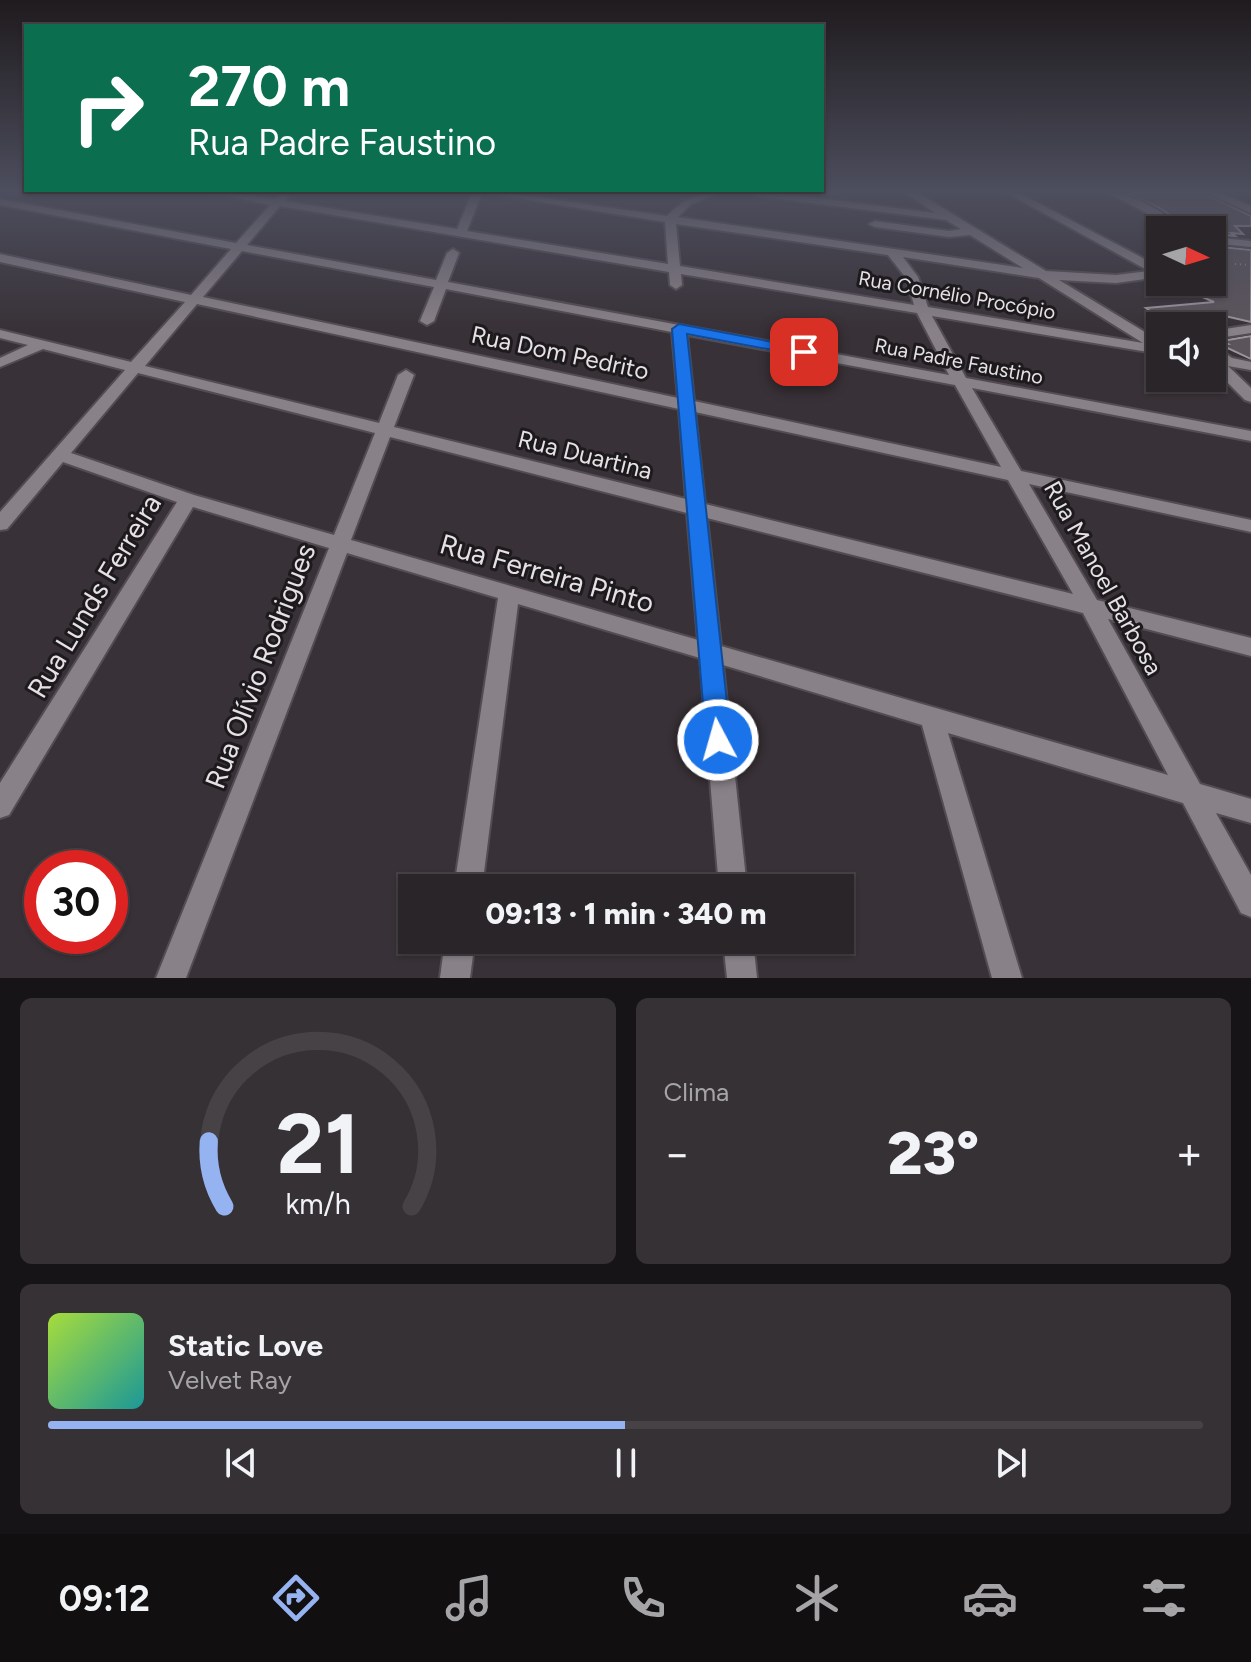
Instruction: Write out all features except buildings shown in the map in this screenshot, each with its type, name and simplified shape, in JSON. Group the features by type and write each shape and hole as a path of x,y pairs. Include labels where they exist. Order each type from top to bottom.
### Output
{"street":[{"name":"Rua Padre Faustino","path":"199,239 1251,436"},
{"path":"0,524 245,239"},
{"name":"Rua Cornélio Procópio","path":"495,239 1120,343 1146,343"},
{"path":"672,239 676,285"},
{"path":"802,239 892,252 914,267 1116,279 1146,274"},
{"path":"986,239 1146,337"},
{"path":"1098,239 1146,265"},
{"path":"1226,241 1251,244"},
{"name":"Rua Manoel Barbosa","path":"892,252 914,267 922,310 1194,793 1251,903"},
{"path":"427,321 453,253"},
{"name":"Rua Dom Pedrito","path":"0,258 1251,526"},
{"path":"679,329 732,874"},
{"path":"1226,333 1251,329"},
{"name":"Rua Duartina","path":"0,334 1251,647"},
{"path":"0,363 43,344"},
{"path":"1226,361 1251,366"},
{"path":"1226,373 1251,397"},
{"name":"Rua Olívio Rodrigues","path":"171,978 406,375"},
{"name":"Rua Ferreira Pinto","path":"59,455 188,499 1251,811"},
{"name":"Rua Lunds Ferreira","path":"0,806 188,499"},
{"path":"470,874 509,594"},
{"path":"932,719 1007,978"},
{"path":"455,978 458,954"},
{"path":"739,954 742,978"}],"path":[{"path":"1235,264 1251,265"}],"route":[{"path":"718,740 679,329 804,352"}]}
